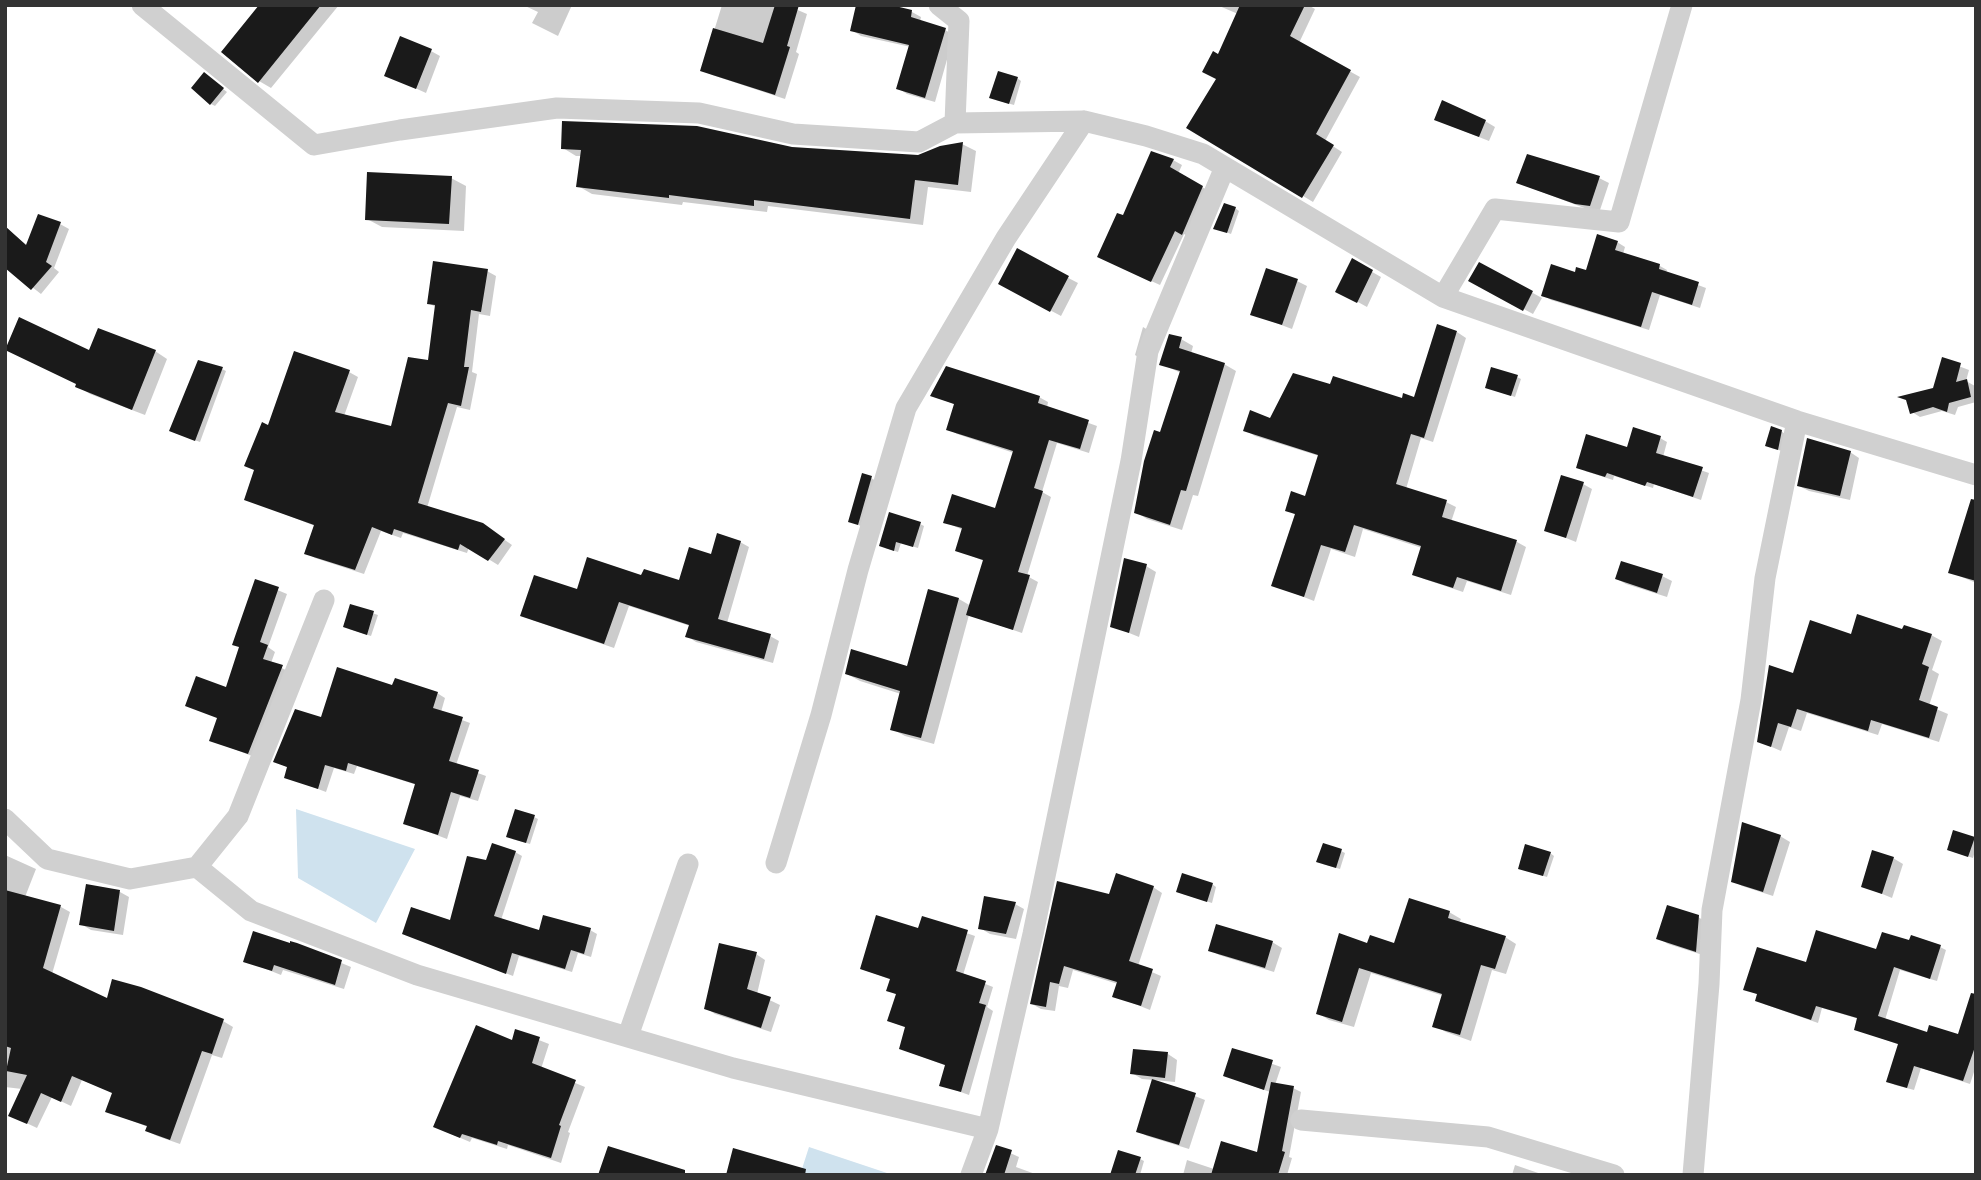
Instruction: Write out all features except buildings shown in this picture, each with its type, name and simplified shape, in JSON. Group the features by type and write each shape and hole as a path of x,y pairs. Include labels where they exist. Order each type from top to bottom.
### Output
{"street":[{"path":"142,5 314,145 557,108 699,113 793,134 919,142 954,123 1084,121 1146,136 1203,154 1443,297 1797,421 1976,475"},
{"path":"939,5 959,21 954,123"},
{"path":"1443,297 1495,209 1619,222 1682,5"},
{"path":"776,863 821,715 858,570 906,408 1006,238 1084,121"},
{"path":"971,1175 988,1129 1033,934 1131,461 1148,351 1225,167"},
{"path":"1693,1175 1709,984 1712,910 1751,700 1765,578 1797,421"},
{"path":"5,819 47,859 130,880 197,867 238,816 324,600"},
{"path":"628,1036 688,864"},
{"path":"197,867 251,911 416,975 733,1068 988,1129"},
{"path":"1301,1120 1488,1137 1614,1175"}],"water":[{"path":"296,809 415,849 376,923 298,878"},
{"path":"809,1147 893,1175 800,1175"}]}
